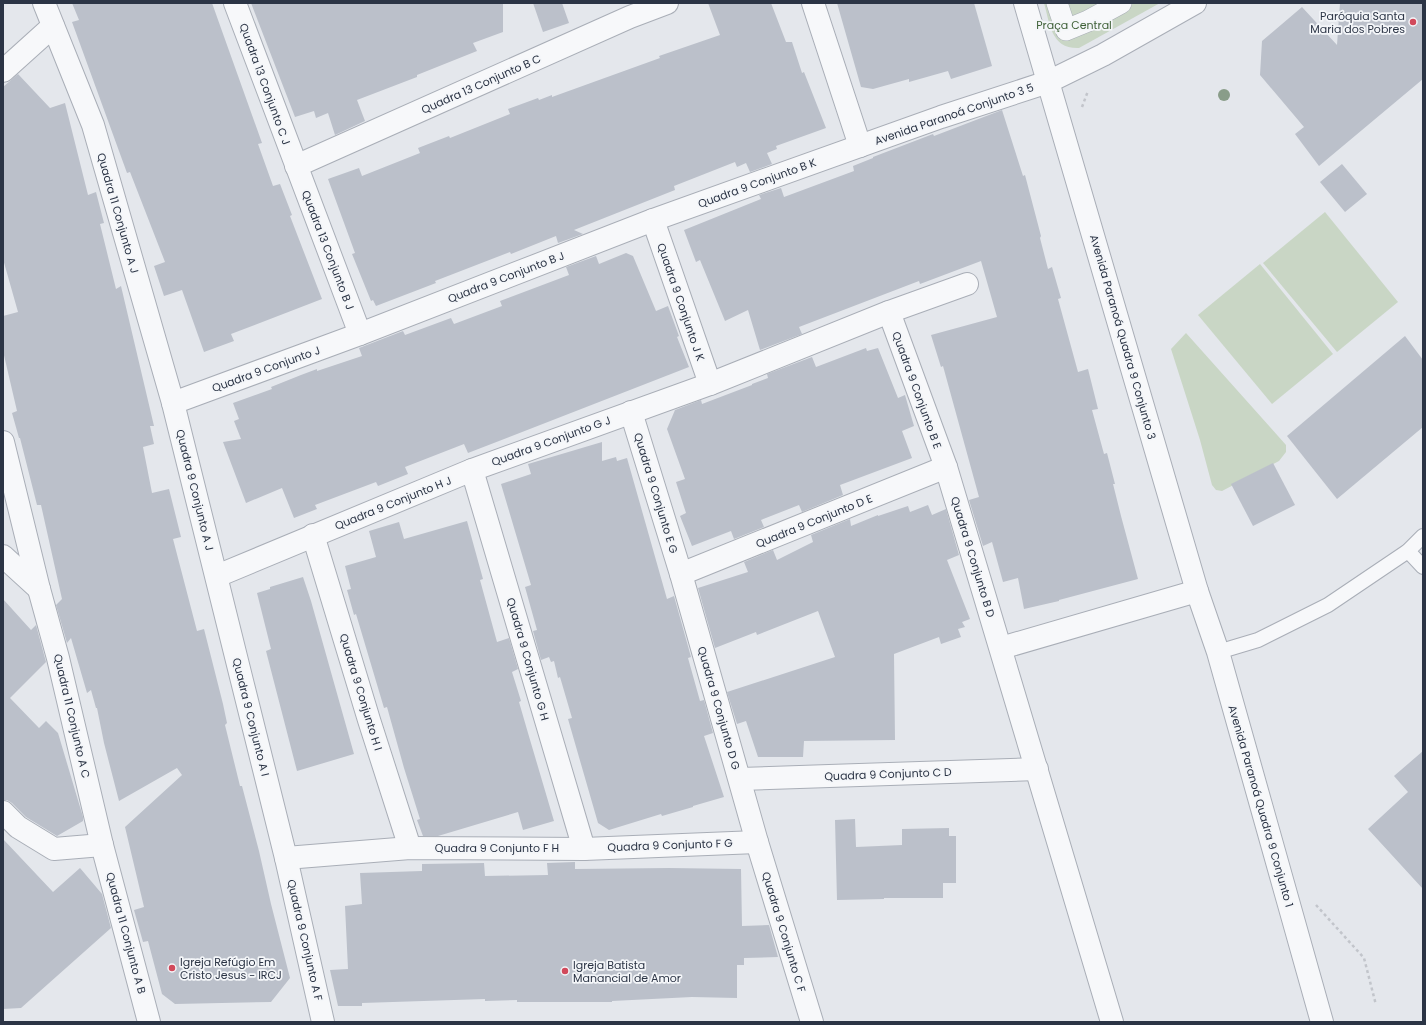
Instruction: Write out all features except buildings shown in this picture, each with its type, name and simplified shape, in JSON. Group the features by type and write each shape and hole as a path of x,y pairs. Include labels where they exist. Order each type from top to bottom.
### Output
{"street":[{"name":"Quadra 11 Conjunto A J","path":"44,3 93,125 173,403"},
{"name":"Quadra 13 Conjunto C J","path":"235,3 296,166"},
{"name":"Quadra 13 Conjunto B C","path":"296,166 630,17 667,3"},
{"path":"813,3 860,146"},
{"name":"Avenida Paranoá Quadra 9 Conjunto 3","path":"1025,3 1197,591"},
{"path":"1056,3 1066,30 1088,21 1121,3"},
{"name":"Avenida Paranoá Conjunto 3 5","path":"860,146 941,117 1048,82 1104,55 1195,3"},
{"path":"3,71 53,26"},
{"name":"Quadra 9 Conjunto B K","path":"653,220 860,146"},
{"name":"Quadra 13 Conjunto B J","path":"296,166 360,334"},
{"name":"Quadra 9 Conjunto B J","path":"360,334 653,220"},
{"name":"Quadra 9 Conjunto J K","path":"653,220 710,384"},
{"name":"Quadra 9 Conjunto G J","path":"472,470 710,384 889,312 967,284"},
{"name":"Quadra 9 Conjunto B E","path":"889,312 946,467"},
{"name":"Quadra 9 Conjunto J","path":"173,403 360,334"},
{"name":"Quadra 9 Conjunto A J","path":"173,403 217,576"},
{"name":"Quadra 9 Conjunto E G","path":"630,412 681,574"},
{"name":"Quadra 11 Conjunto A C","path":"3,442 39,589 58,658 102,845"},
{"name":"Quadra 9 Conjunto D E","path":"681,574 946,467"},
{"name":"Quadra 9 Conjunto B D","path":"946,467 1112,1022"},
{"name":"Quadra 9 Conjunto H J","path":"217,576 472,470"},
{"name":"Quadra 9 Conjunto G H","path":"472,470 584,849"},
{"name":"Quadra 9 Conjunto H I","path":"313,535 369,720 410,848"},
{"path":"3,556 39,589"},
{"name":"Quadra 9 Conjunto D G","path":"681,574 757,842"},
{"name":"Quadra 9 Conjunto A I","path":"217,576 286,858"},
{"path":"1001,648 1197,591"},
{"name":"Avenida Paranoá Quadra 9 Conjunto 1","path":"1197,591 1218,652 1322,1022"},
{"name":"Quadra 9 Conjunto C D","path":"740,779 1037,769"},
{"path":"3,812 18,827 54,849 102,845"},
{"name":"Quadra 9 Conjunto F G","path":"584,849 757,842"},
{"name":"Quadra 9 Conjunto C F","path":"757,842 812,1022"},
{"name":"Quadra 11 Conjunto A B","path":"102,845 149,1022"},
{"name":"Quadra 9 Conjunto F H","path":"286,858 410,848 584,849"},
{"name":"Quadra 9 Conjunto A F","path":"286,858 323,1022"}],"lane":[{"path":"1218,652 1258,640 1328,605 1408,550 1423,536"},
{"path":"1408,550 1423,567"}],"path":[{"path":"1081,109 1090,85"},
{"path":"1315,904 1364,958 1376,1005"}],"green space":[{"name":"Praça Central","path":"1044,3 1160,3 1079,48 1070,47 1057,40 1050,27"},
{"path":"1325,212 1398,302 1337,352 1263,263"},
{"path":"1260,264 1333,354 1272,404 1198,315"},
{"path":"1186,333 1286,445 1286,452 1279,461 1222,491 1216,490 1212,485 1200,440 1171,349"}],"place":[{"name":"Paróquia Santa Maria dos Pobres","path":"1413,22"},
{"name":"Igreja Refúgio Em Cristo Jesus - IRCJ","path":"172,968"},
{"name":"Igreja Batista Manancial de Amor","path":"565,971"}]}
